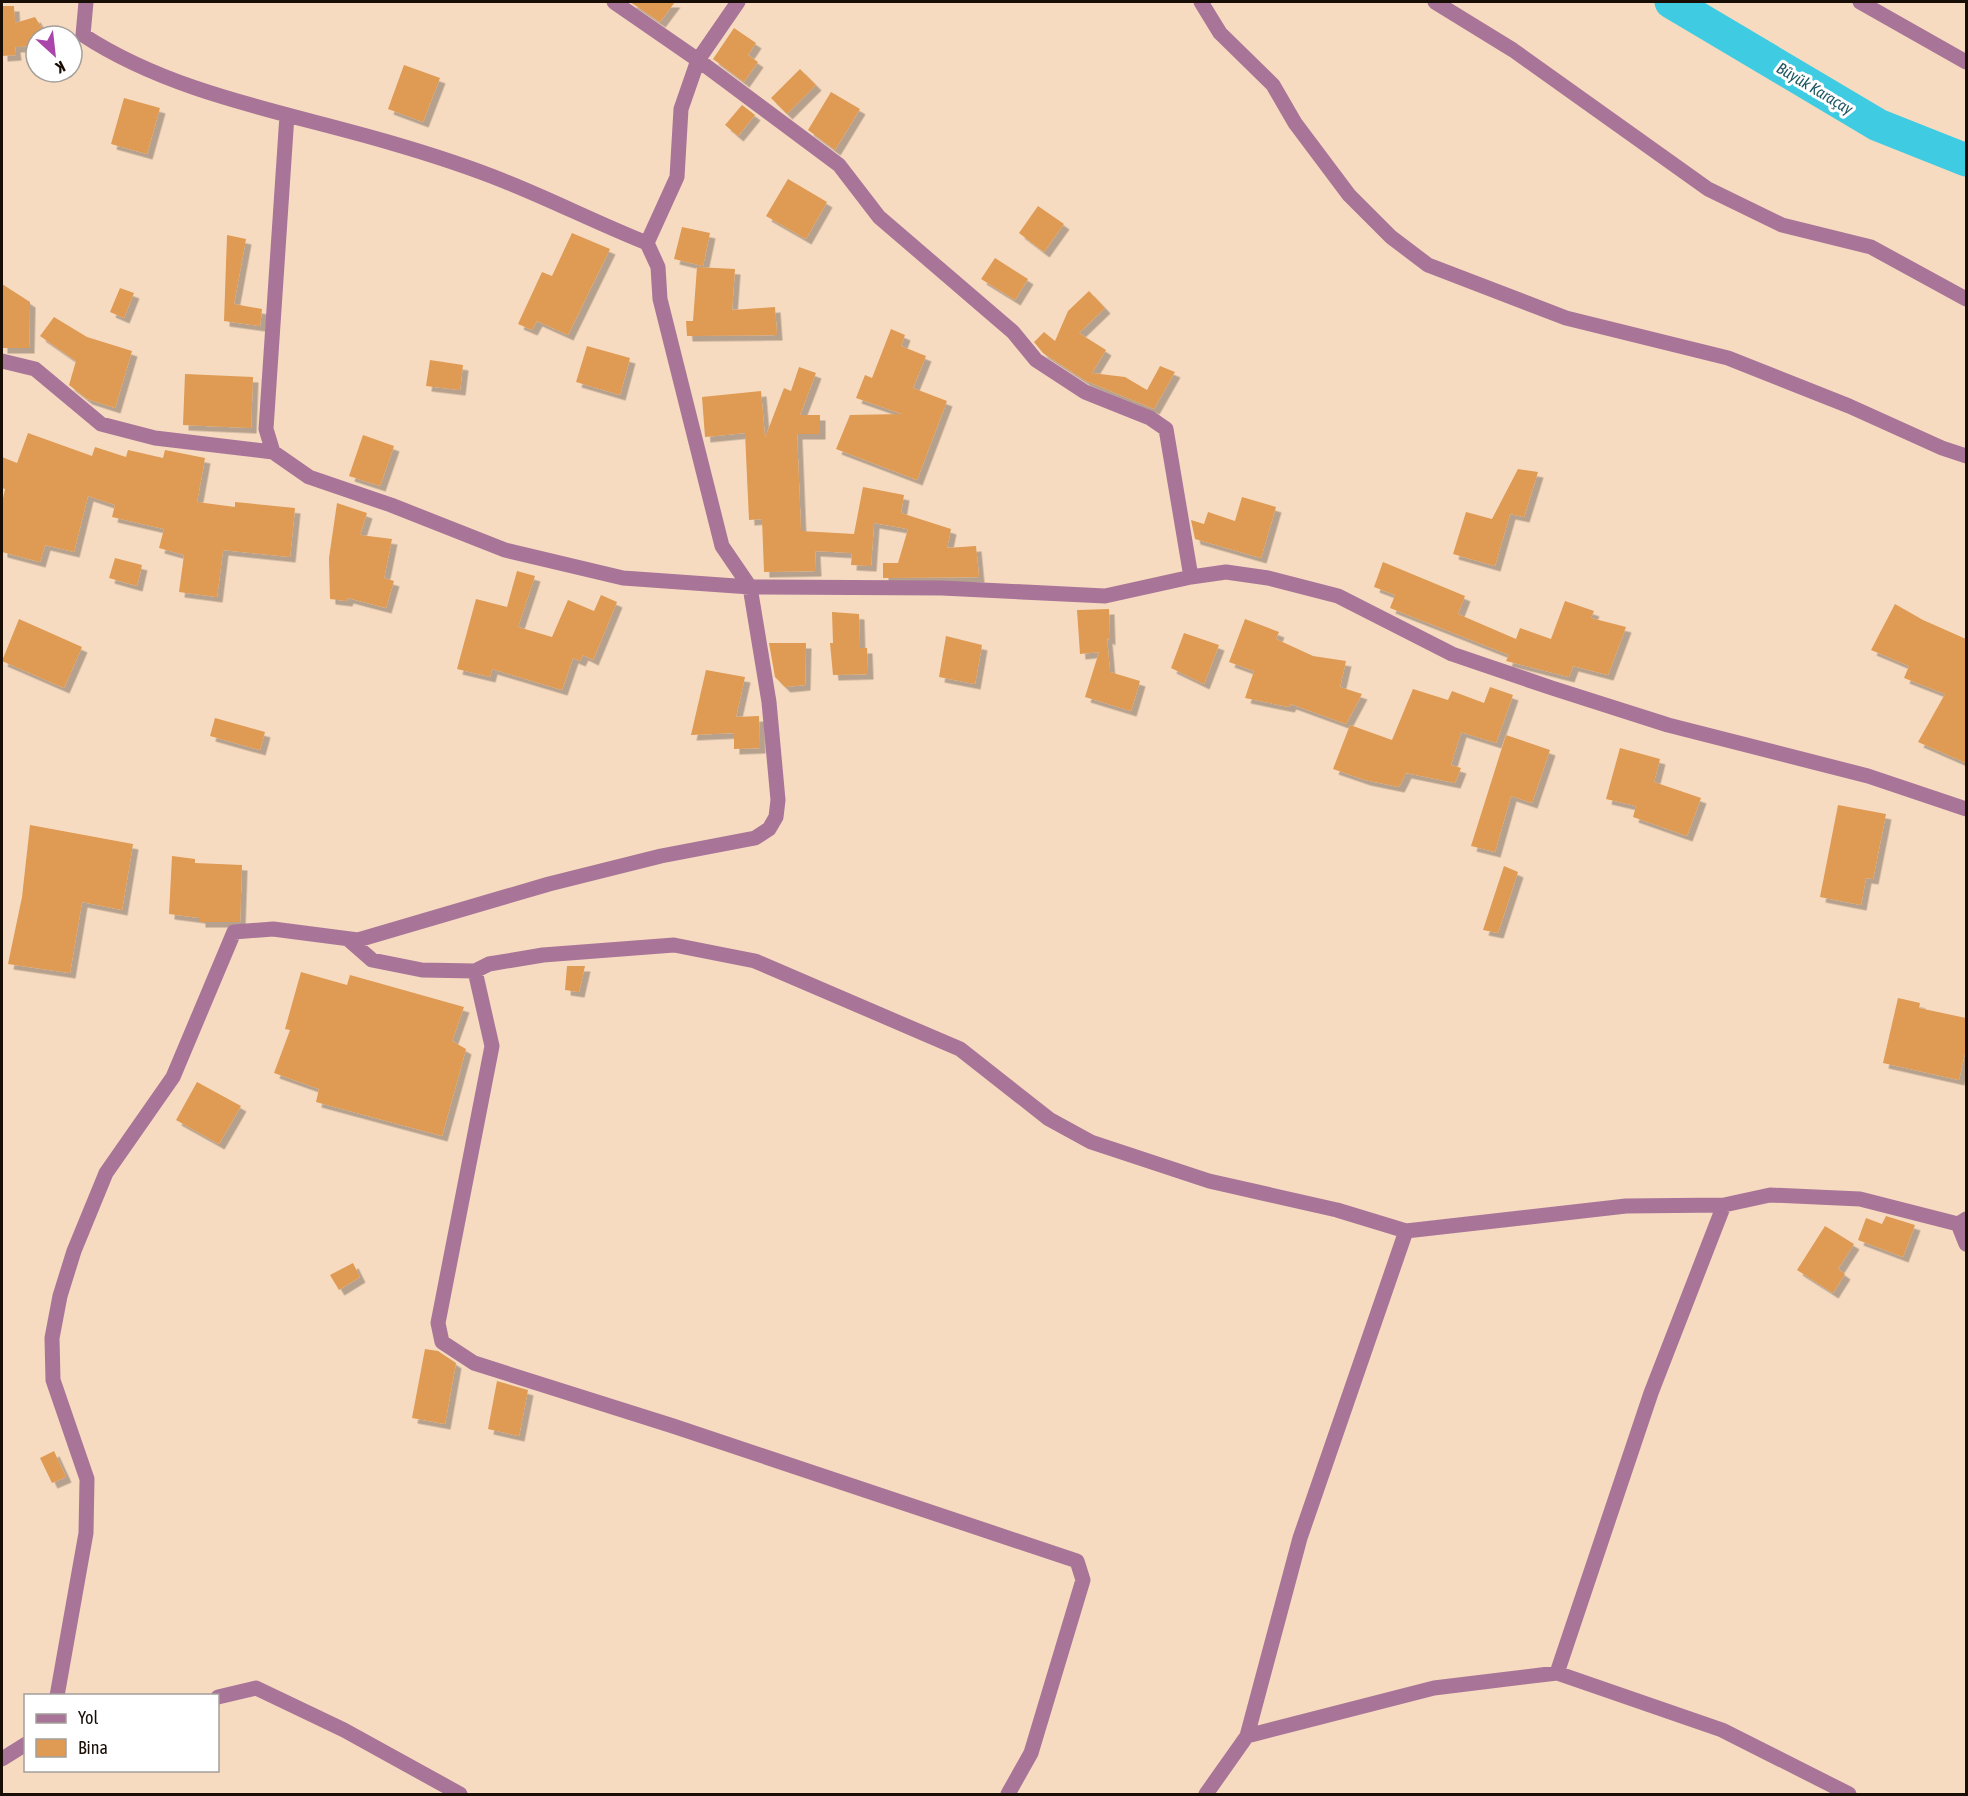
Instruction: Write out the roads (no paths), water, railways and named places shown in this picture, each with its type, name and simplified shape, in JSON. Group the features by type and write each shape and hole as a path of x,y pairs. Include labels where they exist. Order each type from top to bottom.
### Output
{"street":[{"path":"57,1694 86,1533 87,1479 53,1380 52,1338 60,1296 74,1251 106,1173 173,1077 234,932 273,929 358,940 549,884 661,856 754,838 769,830 776,817 778,800 769,702 750,587 722,546 660,299 658,267 647,243 504,181 389,142 287,115 159,74 116,56 83,35 86,2"},
{"path":"614,2 698,60 839,165 879,217 1014,332 1036,360 1085,392 1150,418 1166,429 1191,577"},
{"path":"647,243 677,177 681,109 698,60 738,2"},
{"path":"1201,2 1220,33 1273,85 1295,123 1349,195 1391,237 1428,265 1566,318 1728,358 1966,456"},
{"path":"1435,2 1504,44 1588,106 1717,194 1782,225 1871,247 1966,299"},
{"path":"1860,2 1966,62"},
{"path":"273,452 266,429 287,115"},
{"path":"2,362 35,369 102,423 155,438 273,452 309,477 391,505 505,550 623,578 750,587 942,588 1105,596 1191,577 1226,572 1268,578 1338,596 1452,654 1552,688 1668,725 1868,776 1966,809"},
{"path":"348,939 372,960 422,970 475,971 489,964 543,955 674,945 755,961 960,1049 1049,1119 1091,1142 1209,1181 1337,1210 1406,1231 1626,1206 1724,1205 1770,1195 1860,1199 1962,1221 1966,1244"},
{"path":"475,971 492,1046 438,1323 442,1342 474,1363 663,1422 1077,1560 1083,1580 1031,1753 1008,1794"},
{"path":"1557,1673 1651,1393 1724,1205"},
{"path":"1206,1794 1247,1736 1300,1538 1406,1231"},
{"path":"1247,1736 1434,1688 1557,1673 1722,1730 1849,1794"},
{"path":"219,1697 256,1688 344,1730 460,1794"},
{"path":"2,1759 24,1745"}],"waterway":[{"name":"Büyük Karaçay","path":"1671,2 1878,125 1966,160"}]}
